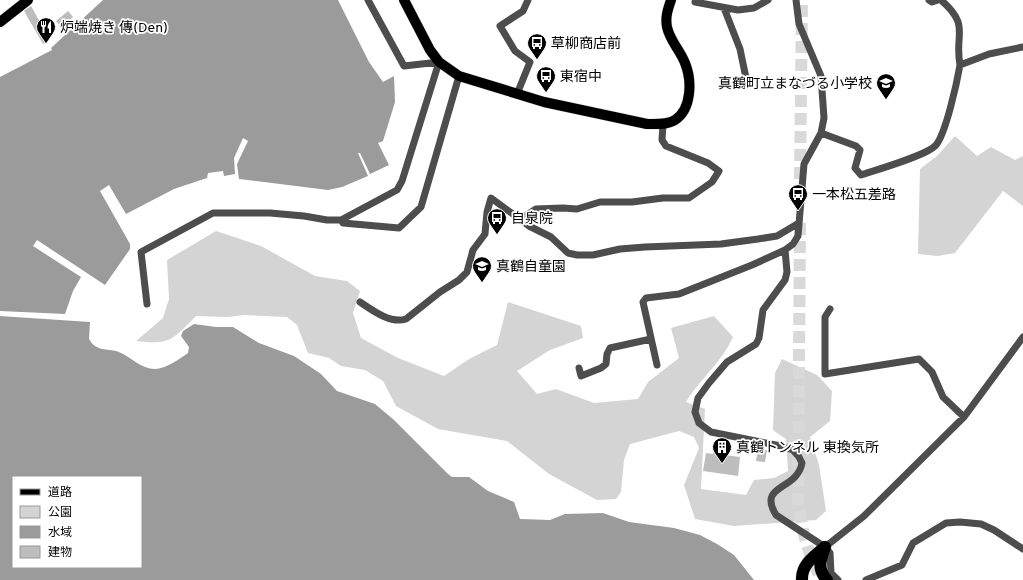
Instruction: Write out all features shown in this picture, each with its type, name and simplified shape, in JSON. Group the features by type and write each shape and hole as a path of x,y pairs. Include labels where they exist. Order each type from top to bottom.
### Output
{"highway":[{"path":"802,580 802,572 807,563 825,548"},
{"path":"825,548 820,558 820,568 827,580"}],"main road":[{"path":"0,22 28,0"},
{"path":"404,0 430,50 439,62 459,76 544,102 647,124 663,124 674,121 681,114 688,98 689,88 685,63 672,41 667,27 666,16 671,0"}],"street":[{"path":"147,304 141,252 213,213 270,213 328,220 341,220 397,190 402,181 439,62 404,66 368,0"},
{"path":"517,94 530,62 515,51 500,26 523,11 528,0"},
{"path":"695,2 738,10 754,8 768,0"},
{"path":"657,365 643,302 646,298 679,294 785,250 793,244 798,236 804,164 821,132 824,118 821,76 799,24 796,0"},
{"path":"821,132 856,146 860,150 855,168 861,176 931,149 936,145 949,108 960,65 957,44 961,32 958,20 951,9 940,0 932,2 928,0"},
{"path":"724,8 740,48 746,78"},
{"path":"960,65 989,54 1023,47"},
{"path":"341,220 343,223 398,228 421,207 459,76"},
{"path":"521,219 536,209 563,208 577,210 600,202 632,202 663,198 689,198 700,191 712,182 719,171 708,163 666,146 662,140 663,124"},
{"path":"360,302 378,314 401,321 406,319 467,272 473,250 485,234 487,212 491,198 529,226 551,237 568,253 577,255 594,255 626,248 721,244 758,240 777,236 799,223"},
{"path":"785,250 787,267 785,280 763,310 759,338 756,344 728,362 713,378 698,398 695,412 699,424 711,432 781,446 792,450 799,457 802,463 797,477 774,493 770,499 771,507 776,515 825,548 830,554 831,573 838,580"},
{"path":"830,309 826,317 825,374 919,359 932,372 943,397 964,417"},
{"path":"825,548 864,516 964,417 1023,337"},
{"path":"579,368 581,376 601,368 606,364 607,354 610,348 651,339"},
{"path":"866,580 902,565 913,543 946,523 960,522 980,524 994,530 1023,549"}],"green space":[{"path":"955,136 977,156 991,147 1015,160 1023,156 1023,206 1003,191 955,253 938,256 918,254 920,169 937,156"},
{"path":"216,231 261,246 315,276 347,281 360,291 353,313 361,338 398,358 444,376 469,359 497,345 508,302 581,326 583,338 550,350 517,371 537,394 556,389 594,403 638,399 648,382 679,358 671,328 714,316 733,337 723,354 686,402 705,409 701,489 746,495 754,480 774,478 788,471 786,439 773,430 775,373 782,359 817,375 832,391 830,421 810,437 819,465 826,511 816,520 734,526 695,519 684,485 699,448 694,437 679,431 630,444 624,460 621,492 616,499 597,500 549,474 507,441 438,429 396,406 383,381 365,370 341,366 329,358 308,353 297,325 287,317 244,315 228,317 196,316 176,336 170,339 157,342 136,341 163,318 169,299 167,260"}],"water":[{"path":"103,0 338,0 369,62 383,82 394,76 395,102 383,141 378,143 389,165 370,174 360,153 358,153 368,176 342,187 328,190 239,179 237,164 248,141 243,138 234,158 235,174 224,176 223,171 208,173 207,178 174,189 126,214 109,185 100,191 130,244 130,249 105,285 37,240 33,246 81,277 73,291 65,314 0,311 0,77 52,50 51,48"},
{"path":"0,316 90,322 89,339 92,344 101,349 119,352 145,367 155,369 168,366 188,353 189,347 181,336 183,331 194,324 216,327 233,327 259,343 294,356 321,374 337,391 375,404 394,420 452,477 469,477 488,491 514,502 520,519 550,520 565,514 603,513 629,522 674,528 700,535 734,555 754,580 0,580"}],"building":[{"path":"31,6 50,40 43,44 24,11"},
{"path":"68,11 73,17 61,27 56,21"},
{"name":"真鶴トンネル 東換気所","path":"715,445 726,446 725,455 740,457 738,476 703,471 706,453 713,454"},
{"path":"758,449 767,450 765,462 756,461"}],"tunnel":[{"path":"800,179 802,0"},
{"path":"800,223 798,498 806,540 812,560 822,580"}],"place":[{"name":"炉端焼き 傳(Den)","path":"46,44"},
{"name":"草柳商店前","path":"537,60"},
{"name":"東宿中","path":"546,93"},
{"name":"真鶴町立まなづる小学校","path":"886,100"},
{"name":"一本松五差路","path":"798,211"},
{"name":"自泉院","path":"497,235"},
{"name":"真鶴自童園","path":"482,283"},
{"name":"真鶴トンネル 東換気所","path":"722,464"}]}
